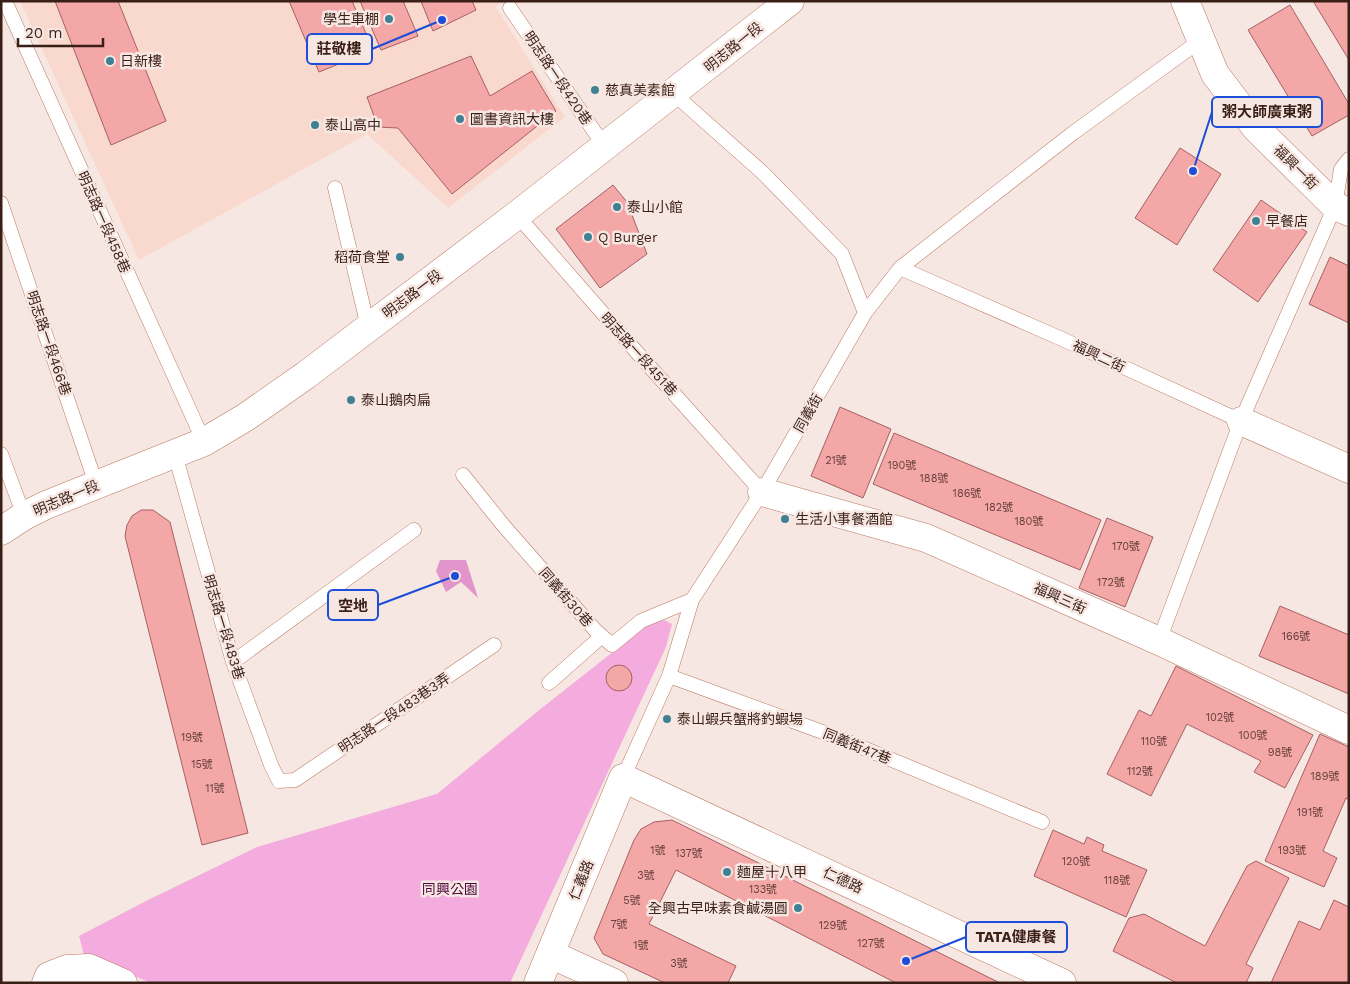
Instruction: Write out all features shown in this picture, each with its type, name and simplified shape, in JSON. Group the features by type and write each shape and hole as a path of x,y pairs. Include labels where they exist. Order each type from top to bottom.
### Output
{"street":[{"name":"明志路一段","path":"1,531 24,516 96,484 204,442 246,417 306,375 517,216 790,1"},
{"name":"福興一街","path":"1185,1 1216,74 1256,128 1342,209"},
{"name":"福興二街","path":"1241,421 1349,469"},
{"name":"福興三街","path":"762,492 926,538 1159,641 1349,730"},
{"name":"仁義路","path":"538,983 623,778"},
{"name":"仁德路","path":"623,778 1062,983"},
{"path":"550,954 614,983"},
{"path":"46,983 49,976 67,969 89,968 123,983"}],"lane":[{"name":"明志路一段458巷","path":"5,1 204,442"},
{"name":"明志路一段420巷","path":"510,8 605,147"},
{"path":"865,313 900,268 1074,133 1201,40"},
{"path":"674,94 763,174 842,254 865,313"},
{"path":"1159,641 1241,421 1342,209 1341,169 1349,159"},
{"path":"335,188 368,327"},
{"name":"明志路一段466巷","path":"1,202 96,484"},
{"name":"明志路一段451巷","path":"517,216 762,492"},
{"name":"福興二街","path":"900,268 1062,339 1241,421"},
{"name":"同義街","path":"623,778 669,676 692,600 762,492 865,313"},
{"path":"1,454 24,516"},
{"name":"明志路一段483巷","path":"175,454 232,662 271,765 279,781 295,780"},
{"name":"同義街30巷","path":"463,475 503,524 612,645 641,622 692,600"},
{"path":"232,662 414,530"},
{"path":"548,683 602,636"},
{"name":"明志路一段483巷3弄","path":"295,780 494,645"},
{"name":"同義街47巷","path":"669,676 839,738 1042,822"}],"shaded area":[{"name":"泰山高中","path":"20,1 503,1 496,7 565,117 448,208 367,134 139,260"},
{"path":"440,560 466,560 478,598 461,582 446,592 436,571"}],"green space":[{"name":"同興公園","path":"664,620 672,624 666,647 510,983 151,983 84,955 79,936 257,847 437,794 647,625"}],"building":[{"name":"日新樓","path":"55,1 118,1 166,121 111,145"},
{"path":"289,1 352,1 373,50 319,72"},
{"name":"學生車棚","path":"360,1 403,1 418,36 381,50"},
{"path":"421,1 472,1 476,10 433,31"},
{"path":"1313,1 1349,1 1349,60"},
{"path":"1290,5 1349,104 1349,115 1312,136 1248,30"},
{"name":"圖書資訊大樓","path":"471,56 490,96 532,71 556,111 452,194 398,128 378,127 367,97"},
{"path":"1180,148 1221,174 1177,245 1135,218"},
{"path":"613,185 627,202 647,254 600,288 556,229"},
{"path":"1261,200 1307,232 1258,302 1213,270"},
{"path":"1330,257 1349,266 1349,323 1309,304"},
{"path":"840,407 891,429 863,498 811,476"},
{"path":"894,433 1101,520 1080,570 873,484"},
{"path":"141,510 153,510 170,522 248,833 202,845 125,536 127,525 132,516"},
{"path":"1107,518 1153,537 1125,607 1079,588"},
{"path":"1280,606 1349,635 1349,694 1259,656"},
{"path":"619,665 628,669 632,678 628,687 619,691 610,687 606,678 610,669"},
{"path":"1176,666 1313,735 1285,788 1254,772 1261,761 1187,724 1151,796 1107,774 1139,710 1151,716"},
{"path":"1320,734 1349,747 1349,800 1346,798 1323,851 1337,858 1324,887 1265,861"},
{"path":"672,820 1000,983 896,983 676,870 649,924 736,966 728,983 665,983 603,954 594,938 634,840 641,829 654,822"},
{"path":"1053,830 1084,844 1087,837 1104,845 1102,851 1147,870 1126,917 1034,876"},
{"path":"1256,861 1289,878 1246,964 1253,968 1246,983 1177,983 1113,951 1129,918 1144,914 1205,946 1247,866"},
{"path":"1334,900 1349,907 1349,983 1271,983 1299,921 1320,930"}],"place":[{"name":"學生車棚","path":"389,19"},
{"name":"莊敬樓","path":"442,20"},
{"name":"日新樓","path":"110,61"},
{"name":"慈真美素館","path":"595,90"},
{"name":"圖書資訊大樓","path":"460,119"},
{"name":"泰山高中","path":"315,125"},
{"name":"粥大師廣東粥","path":"1193,171"},
{"name":"泰山小館","path":"617,207"},
{"name":"早餐店","path":"1256,221"},
{"name":"Q Burger","path":"588,237"},
{"name":"稻荷食堂","path":"400,257"},
{"name":"泰山鵝肉扁","path":"351,400"},
{"name":"生活小事餐酒館","path":"785,519"},
{"name":"空地","path":"455,576"},
{"name":"泰山蝦兵蟹將釣蝦場","path":"667,719"},
{"name":"麵屋十八甲","path":"727,872"},
{"name":"全興古早味素食鹹湯圓","path":"798,908"},
{"name":"TATA健康餐","path":"906,961"}]}
